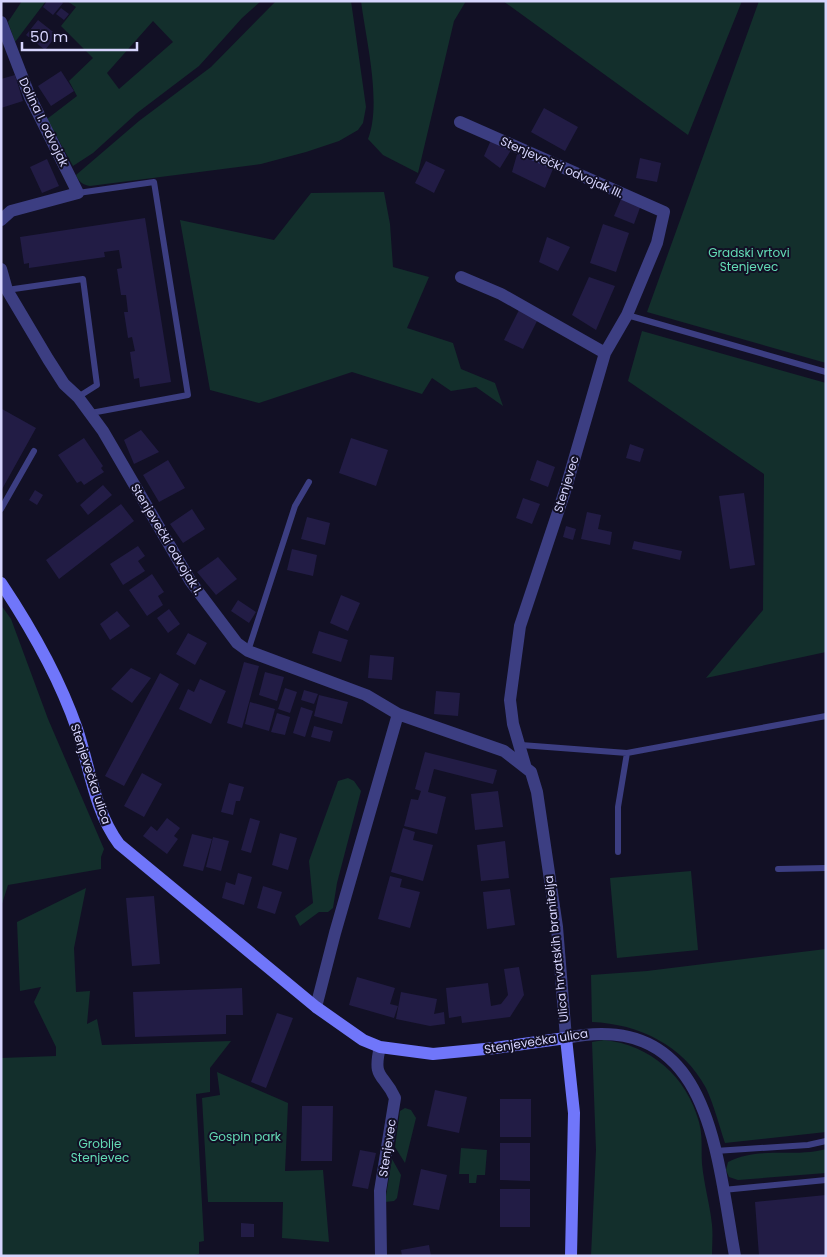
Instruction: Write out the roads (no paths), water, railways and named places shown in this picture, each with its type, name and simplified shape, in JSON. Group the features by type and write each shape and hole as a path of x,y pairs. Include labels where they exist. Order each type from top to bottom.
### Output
{"street":[{"name":"Dolina I. odvojak","path":"1,22 30,97 78,193"},
{"name":"Stenjevečki odvojak III.","path":"460,122 664,212"},
{"path":"1,220 11,211 78,193"},
{"name":"Stenjevec","path":"525,765 510,700 520,626 565,491 605,352 627,315 657,243 664,212"},
{"name":"Stenjevečki odvojak I.","path":"1,269 4,290 64,384 78,397 90,413 191,582 237,643 248,651 366,695 398,714 504,751 525,765"},
{"path":"460,276 501,294 605,352"},
{"name":"Stenjevečka ulica","path":"1,583 22,614 58,683 77,729 106,826 119,844 316,1008 363,1040 380,1047 433,1054 495,1048 590,1033 620,1034 642,1040 659,1050 678,1066 696,1090 704,1110 715,1151 735,1256"},
{"path":"316,1008 335,933 398,714"},
{"name":"Ulica hrvatskih branitelja","path":"525,765 534,780 557,927 574,1113 571,1256"},
{"name":"Stenjevec","path":"380,1047 376,1062 378,1072 395,1098 380,1191 380,1256"}],"lane":[{"path":"78,193 154,182 188,395 90,413"},
{"path":"4,290 83,278 97,385 78,397"},
{"path":"627,315 826,372"},
{"path":"1,509 34,451"},
{"path":"248,651 295,506 310,482"},
{"path":"521,745 627,753 826,716"},
{"path":"618,852 618,807 627,753"},
{"path":"778,869 826,868"},
{"path":"715,1151 808,1145 826,1141"},
{"path":"723,1190 826,1180"}],"park label":[{"name":"Gradski vrtovi Stenjevec","path":"749,259"},
{"name":"Gospin park","path":"245,1136"},
{"name":"Groblje Stenjevec","path":"100,1150"}]}
